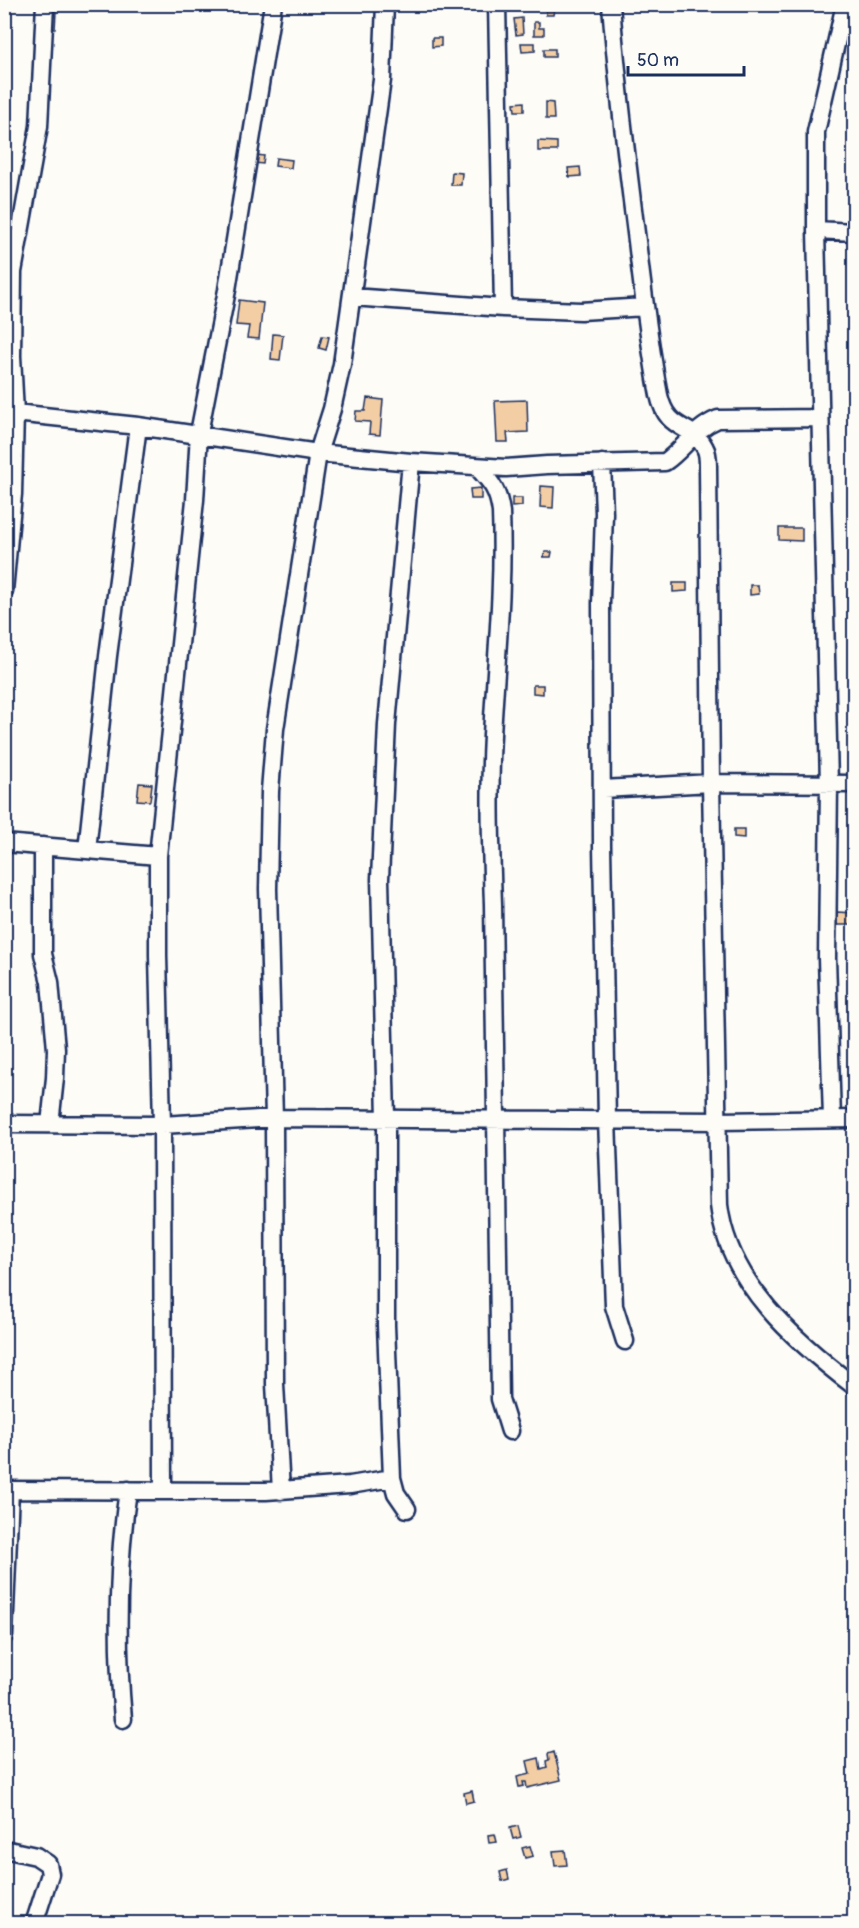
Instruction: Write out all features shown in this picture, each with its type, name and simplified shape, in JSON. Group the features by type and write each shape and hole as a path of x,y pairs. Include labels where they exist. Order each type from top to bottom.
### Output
{"street":[{"path":"4,591 13,494 9,443 15,413 13,228 39,126 45,4"},
{"path":"163,1491 162,1125 158,856 195,500 199,434 227,290 273,4"},
{"path":"281,1491 275,1384 274,1118 268,889 270,791 275,729 318,453 332,409 342,364 352,297 382,80 385,4"},
{"path":"497,4 503,308"},
{"path":"611,4 623,132 645,308 662,409 670,420 693,435 706,450 708,466 711,783 720,1214 726,1241 737,1263 763,1301 792,1334 819,1359 855,1386"},
{"path":"832,1119 827,958 829,784 816,230 816,132 845,4"},
{"path":"816,230 855,232"},
{"path":"352,297 581,311 645,308"},
{"path":"15,413 199,434 318,453 506,468 665,462 693,435 708,423 718,419 820,418"},
{"path":"87,850 108,656 138,426"},
{"path":"407,1509 396,1493 392,1478 386,1325 386,1118 381,867 387,724 411,462"},
{"path":"602,463 604,513 601,603 602,846 608,1120 614,1306 624,1341"},
{"path":"477,467 493,484 499,496 502,534 490,830 494,904 500,1399 510,1431"},
{"path":"603,789 711,783 855,784"},
{"path":"4,843 158,856"},
{"path":"43,846 43,954 50,982 56,1049 56,1078 50,1124"},
{"path":"4,1124 162,1125 274,1118 718,1121 855,1119"},
{"path":"4,1636 8,1490 281,1491 350,1485 392,1478"},
{"path":"123,1719 117,1605 128,1490"},
{"path":"4,1848 36,1856 48,1864 50,1874 34,1923"}],"building":[{"path":"546,10 554,10 553,15 546,15"},
{"path":"47,12 56,12 55,29 46,29"},
{"path":"522,18 523,34 516,35 514,19"},
{"path":"534,22 539,22 539,28 544,28 544,35 534,35"},
{"path":"432,38 441,38 441,46 432,47"},
{"path":"521,43 535,43 535,51 522,52"},
{"path":"544,49 555,49 555,57 544,57"},
{"path":"524,102 524,111 515,111 514,103"},
{"path":"546,102 553,103 554,119 546,119"},
{"path":"538,141 557,142 557,151 538,151"},
{"path":"256,155 264,156 263,164 255,163"},
{"path":"276,158 292,160 291,168 275,166"},
{"path":"580,167 581,176 569,177 568,168"},
{"path":"452,172 462,173 461,185 451,185"},
{"path":"239,300 263,303 259,339 247,338 249,326 236,325"},
{"path":"273,334 283,335 280,360 271,359"},
{"path":"322,336 329,337 326,350 319,348"},
{"path":"367,398 383,400 380,435 369,434 370,422 355,421 356,411 365,411"},
{"path":"527,400 528,432 507,433 508,442 497,442 495,401"},
{"path":"541,486 554,487 553,508 540,507"},
{"path":"481,488 481,499 471,499 470,489"},
{"path":"512,498 522,498 522,506 512,507"},
{"path":"779,528 802,528 802,541 779,540"},
{"path":"851,532 854,532 854,557 849,557"},
{"path":"545,552 552,552 551,557 543,557"},
{"path":"673,583 687,583 687,591 673,592"},
{"path":"750,585 758,585 759,594 750,595"},
{"path":"533,685 543,685 543,694 533,693"},
{"path":"139,783 152,784 150,801 137,800"},
{"path":"734,829 744,829 744,838 734,837"},
{"path":"837,912 854,913 854,925 837,925"},
{"path":"554,1752 561,1780 527,1788 526,1782 523,1782 524,1786 519,1787 517,1777 530,1774 527,1761 539,1758 541,1770 547,1768 548,1754"},
{"path":"472,1791 474,1801 466,1803 464,1793"},
{"path":"518,1826 521,1837 513,1839 510,1828"},
{"path":"495,1834 497,1842 489,1843 488,1835"},
{"path":"530,1846 533,1856 525,1858 522,1848"},
{"path":"565,1850 567,1865 555,1866 553,1851"},
{"path":"507,1870 509,1879 502,1881 500,1872"}]}
